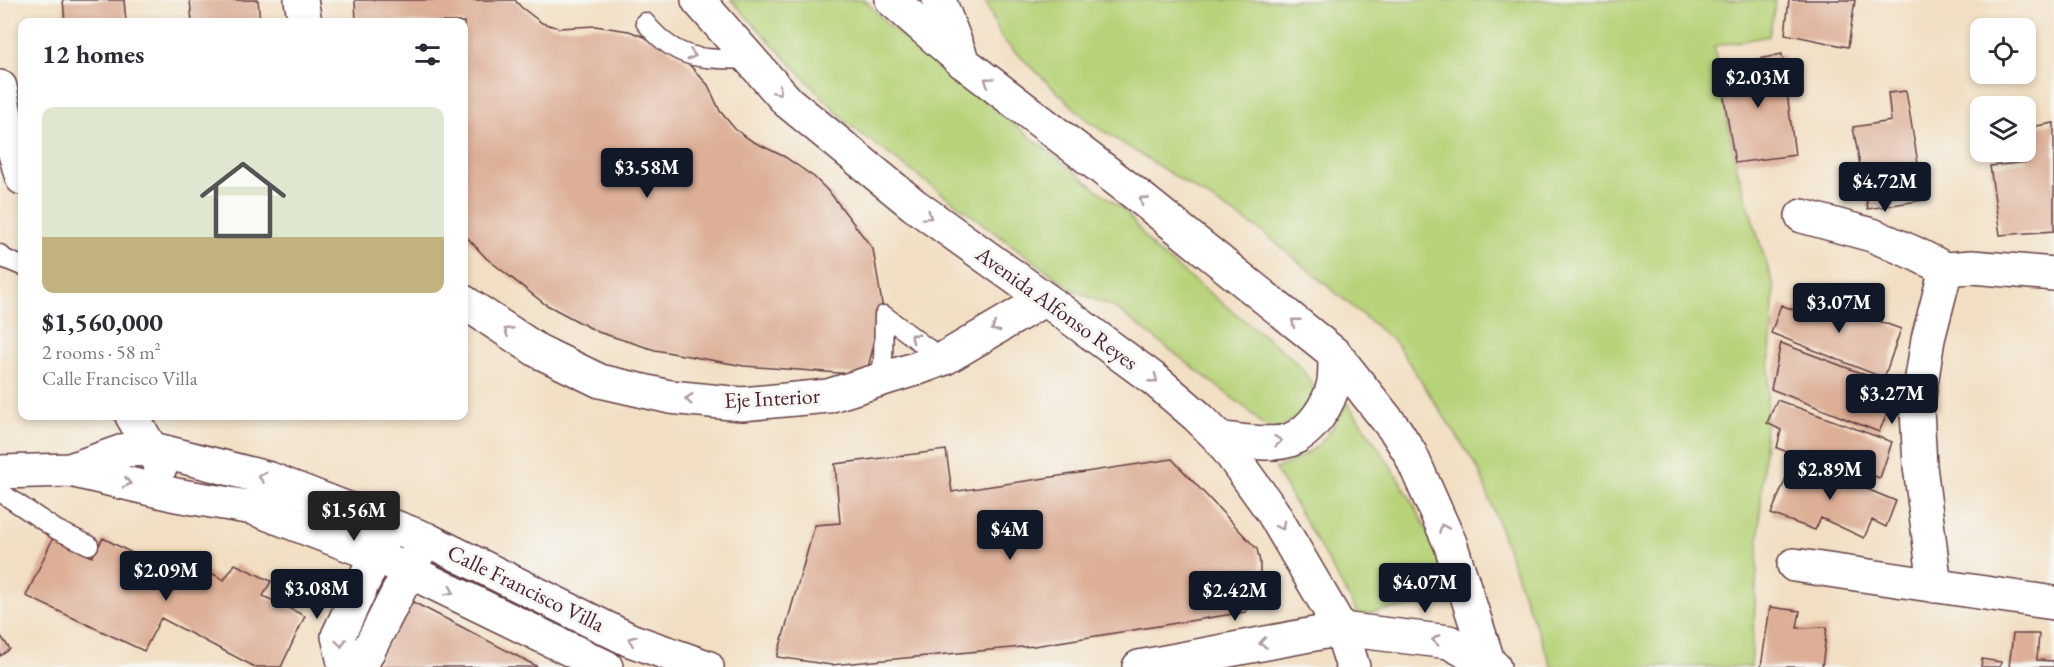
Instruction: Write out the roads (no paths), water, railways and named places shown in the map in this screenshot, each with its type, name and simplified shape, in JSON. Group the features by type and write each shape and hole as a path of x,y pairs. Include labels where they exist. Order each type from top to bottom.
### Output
{"street":[{"path":"301,0 304,18"},
{"name":"Avenida Alfonso Reyes","path":"698,0 788,102 914,205 1155,380 1220,439 1272,511 1341,629 1353,667"},
{"path":"892,0 963,62 1142,199 1335,354 1396,430 1410,453 1450,543 1491,666"},
{"path":"939,0 963,62"},
{"path":"0,87 6,143 18,169"},
{"path":"1802,216 1872,235 1946,268 1972,267 2054,274"},
{"path":"1935,586 1920,466 1917,410 1928,339 1946,268"},
{"name":"Eje Interior","path":"468,305 538,351 600,381 670,397 742,404 828,396 879,381 945,358 1045,299"},
{"path":"1220,439 1274,442 1289,440 1307,430 1316,420 1334,382 1335,354"},
{"path":"135,420 153,449 176,495"},
{"name":"Calle Francisco Villa","path":"70,470 126,450 153,449 270,479 426,539 630,640 707,667"},
{"name":"Calle Francisco Villa","path":"0,472 70,470 176,495 253,508 376,555 606,667"},
{"path":"345,667 338,636 391,524"},
{"path":"360,667 426,539"},
{"path":"1794,565 2054,603"},
{"path":"1139,667 1341,629 1449,642 1491,666"}],"lane":[{"path":"645,22 658,38 690,56 752,60"},
{"path":"0,254 5,259 18,264"},
{"path":"879,381 883,361 884,315 926,347 945,358"},
{"path":"0,492 57,530 89,545"}]}
